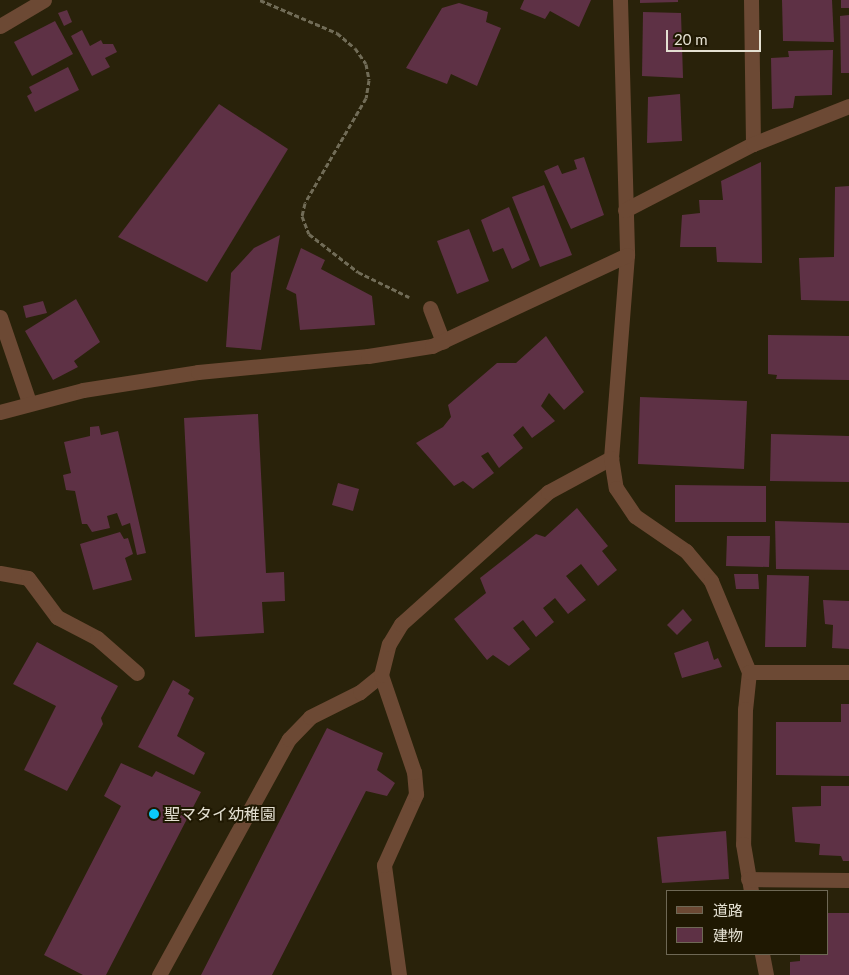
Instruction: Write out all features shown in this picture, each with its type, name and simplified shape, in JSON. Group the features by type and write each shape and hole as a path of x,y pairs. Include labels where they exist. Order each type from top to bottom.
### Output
{"street":[{"path":"0,26 44,0"},
{"path":"620,0 627,255 611,458 616,488 635,516 686,552 712,581 750,672 745,709 743,844 749,885 849,880"},
{"path":"751,0 752,144"},
{"path":"625,210 752,144 849,106"},
{"path":"0,412 30,402 198,372 368,356 443,342 627,255"},
{"path":"430,308 443,342"},
{"path":"0,317 30,402"},
{"path":"399,975 384,865 416,794 414,772 381,675 389,644 402,624 548,492 611,458"},
{"path":"0,573 28,578 57,616 98,638 137,673"},
{"path":"750,672 849,672"},
{"path":"159,975 289,739 310,717 360,692 381,675"},
{"path":"762,955 766,975"}],"path":[{"path":"260,0 337,33 355,48 366,64 369,80 366,98 305,203 302,216 309,234 358,272 430,308"}],"building":[{"path":"524,0 591,0 579,27 550,11 545,19 520,9"},
{"path":"640,0 678,0 678,2 640,3"},
{"path":"782,0 832,0 834,42 783,41"},
{"path":"841,0 849,0 849,8 841,8"},
{"path":"459,3 488,12 486,22 501,28 477,86 451,74 447,84 406,68 442,8"},
{"path":"67,10 72,22 64,26 58,13"},
{"path":"643,12 681,13 683,78 642,76"},
{"path":"849,15 849,73 841,73 840,16"},
{"path":"55,21 73,54 32,76 14,42"},
{"path":"82,30 90,46 101,40 103,44 113,44 117,52 105,58 110,67 92,76 71,36"},
{"path":"833,50 832,95 795,96 793,108 772,109 771,58 789,57 788,51"},
{"path":"68,67 79,90 35,112 27,96 32,93 29,87"},
{"path":"680,94 682,141 647,143 648,97"},
{"path":"219,104 288,149 207,282 118,237"},
{"path":"584,157 604,215 571,229 544,171 558,165 562,174 577,169 574,160"},
{"path":"761,162 762,263 717,262 716,247 680,247 682,215 700,213 699,200 723,200 721,181"},
{"path":"544,185 572,255 540,267 512,197"},
{"path":"849,186 849,301 801,300 799,258 834,257 835,187"},
{"path":"509,207 530,260 512,269 503,248 493,252 481,220"},
{"path":"469,229 489,281 457,294 437,241"},
{"path":"280,235 261,350 226,347 231,273 254,248"},
{"path":"301,248 325,260 321,269 372,296 375,325 300,330 296,294 286,289"},
{"path":"76,299 100,342 74,361 78,367 53,380 25,331"},
{"path":"43,301 47,313 26,318 23,306"},
{"path":"768,335 849,336 849,380 776,379 777,375 768,374"},
{"path":"546,336 584,392 564,410 549,393 541,406 555,421 532,438 523,426 513,435 523,448 499,468 488,452 481,456 494,473 473,489 463,481 454,486 416,443 443,427 451,417 448,405 497,363 516,363"},
{"path":"640,397 747,401 744,469 638,464"},
{"path":"258,414 266,573 284,572 285,601 262,602 264,633 195,637 184,418"},
{"path":"99,426 101,435 118,431 146,553 137,555 130,523 122,526 117,513 107,516 110,528 92,532 87,524 82,524 75,491 66,490 63,475 71,473 64,442 90,436 90,427"},
{"path":"771,434 849,436 849,482 770,481"},
{"path":"338,483 359,489 353,511 332,505"},
{"path":"675,485 766,486 766,522 675,522"},
{"path":"577,508 608,546 602,551 617,570 598,586 581,564 566,576 586,600 568,614 555,598 543,608 554,622 536,637 523,620 513,628 530,649 509,666 493,655 487,660 454,619 486,593 480,578 536,534 545,537"},
{"path":"775,521 849,523 849,570 776,569"},
{"path":"120,532 124,539 128,538 133,554 125,558 132,580 93,590 80,544"},
{"path":"727,536 770,536 769,567 726,566"},
{"path":"734,574 758,574 759,589 736,589"},
{"path":"767,575 809,576 806,647 765,647"},
{"path":"823,600 849,601 849,649 832,648 833,625 825,624"},
{"path":"683,609 692,620 677,635 667,625"},
{"path":"708,641 714,660 718,658 722,667 682,678 674,653"},
{"path":"37,642 118,686 101,718 103,724 67,791 24,770 56,706 13,684"},
{"path":"173,680 190,690 188,694 194,698 177,736 205,753 194,775 138,747"},
{"path":"841,704 849,704 849,776 776,775 776,722 841,722"},
{"path":"327,728 383,753 377,770 395,783 387,796 366,791 272,975 201,975"},
{"path":"121,763 152,777 156,771 201,792 106,975 83,975 44,955 121,806 104,796"},
{"path":"821,786 849,786 849,861 843,861 841,856 819,855 820,844 795,842 792,807 821,806"},
{"path":"726,831 729,879 662,883 657,837"},
{"path":"829,913 849,913 849,975 790,975 790,962 800,961 800,955 829,955"}],"place":[{"name":"聖マタイ幼稚園","path":"154,814"}]}
